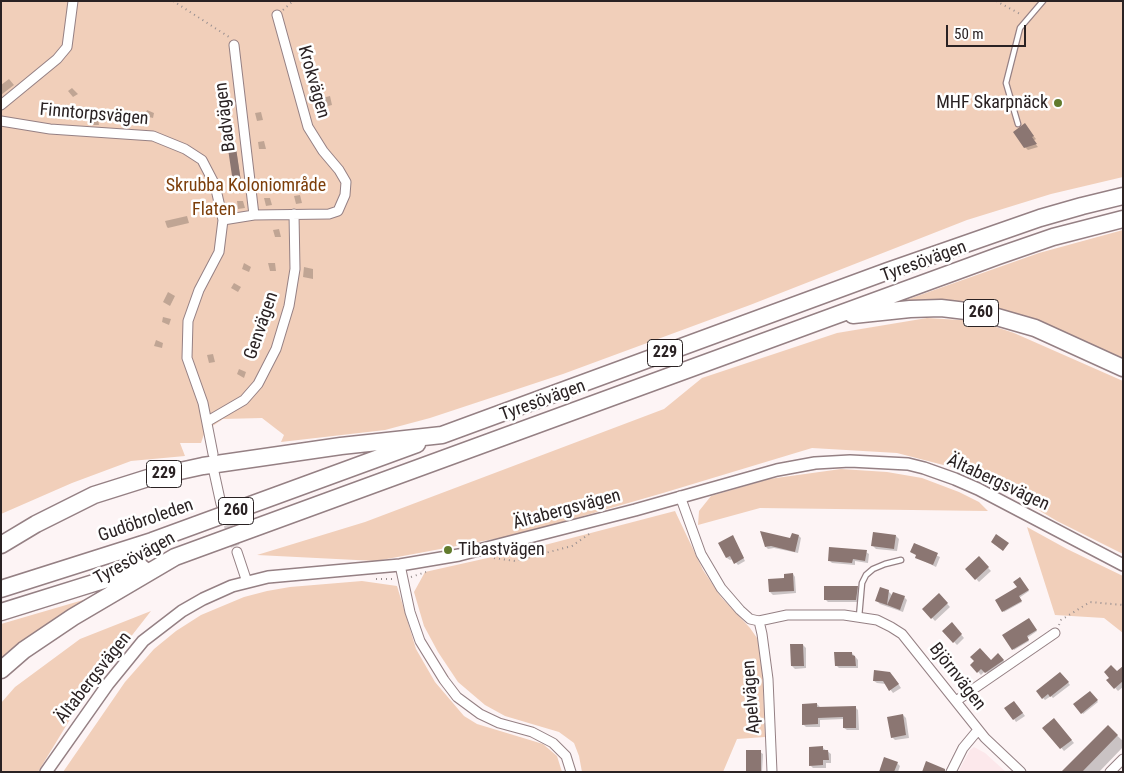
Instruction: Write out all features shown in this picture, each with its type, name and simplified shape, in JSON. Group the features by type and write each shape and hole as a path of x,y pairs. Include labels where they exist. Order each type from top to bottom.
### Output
{"highway":[{"name":"Tyresövägen","path":"1,545 36,524 94,495 148,478 213,465 341,446 442,435 1040,218 1123,196"},
{"name":"Tyresövägen","path":"1,670 24,650 73,617 175,557 1053,237 1123,218"},
{"name":"260","path":"828,318 910,309 941,308 983,313 1036,328 1123,368"},
{"name":"Gudöbroleden","path":"1,589 152,541 442,435"},
{"path":"1,612 175,557"}],"street":[{"path":"1,105 57,59 67,47 73,1"},
{"name":"Krokvägen","path":"223,220 254,215 328,214 338,210 345,195 346,182 339,170 323,152 308,127 277,15"},
{"name":"Badvägen","path":"234,45 254,215"},
{"name":"Finntorpsvägen","path":"1,121 50,129 153,136 186,149 202,160 215,185 223,220 219,252 200,290 188,321 187,358 204,403 213,454"},
{"name":"Genvägen","path":"208,422 244,400 258,384 276,349 290,306 295,268 294,214"},
{"name":"Ältabergsvägen","path":"46,772 108,684 144,641 163,624 203,599 247,582 268,577 400,565 459,555 636,510 777,470 814,463 850,461 908,464 955,479 978,489 1123,565"},
{"path":"214,472 221,504"},
{"path":"680,496 700,554 721,588 750,619 758,621"},
{"path":"237,552 247,582"},
{"path":"400,565 410,612 420,641 457,697 480,714 499,723 532,732 553,743 566,756 571,772"},
{"name":"Björnvägen","path":"758,621 787,616 827,615 859,617 876,620 902,634 978,730 1022,772"},
{"name":"Apelvägen","path":"758,621 764,641 768,679 772,772"},
{"path":"956,701 1055,633"},
{"path":"951,772 963,748 978,730"},
{"path":"1110,772 1123,759"}],"lane":[{"path":"1018,124 1006,83 1020,28 1043,1"},
{"path":"859,617 862,583 866,575 873,569 901,560"}],"path":[{"path":"173,1 229,38 234,45"},
{"path":"996,1 1028,18"},
{"path":"492,558 515,561 572,546 595,531"},
{"path":"373,578 388,580 416,576 426,572"},
{"path":"1055,633 1061,620 1090,602 1123,605"}],"shaded area":[{"path":"974,747 985,753 1006,772 958,772 970,750"}],"green space":[{"name":"Flaten","path":"1,1 1123,1 1123,177 1051,194 967,220 750,305 563,374 430,418 385,430 281,442 284,435 262,418 223,419 205,431 201,443 180,443 185,456 131,461 72,483 1,514"},
{"path":"1123,230 1123,362 982,305 963,302 931,301 889,306 1039,253"},
{"path":"927,318 978,321 1014,333 1123,381 1123,554 1057,521 1008,492 955,468 897,453 812,448 521,534 376,561 257,555 365,522 664,409 702,378 837,333"},
{"path":"841,469 887,472 922,478 979,502 988,511 760,508 698,525 699,511 711,496 769,479"},
{"path":"675,511 703,570 721,597 757,638 762,656 765,737 737,739 723,772 582,772 574,743 559,732 505,716 485,705 458,682 438,652 424,626 414,592 425,572 541,546"},
{"path":"1027,527 1123,576 1123,633 1104,618 1055,615"},
{"path":"362,581 397,586 416,649 435,682 464,716 477,724 543,744 557,756 562,772 63,772 125,682 154,649 176,631 201,615 244,597 267,591 290,587"},
{"path":"90,598 96,598 1,659 1,624"},
{"path":"151,611 83,698 38,772 1,772 1,703 15,687 80,639"}],"building":[{"path":"1025,123 1037,144 1024,148 1013,132"},
{"path":"236,148 242,188 234,189 228,149"},
{"path":"760,531 790,538 792,533 799,535 795,552 771,546 765,547"},
{"path":"873,532 896,535 894,549 871,546"},
{"path":"996,534 1009,543 1003,551 991,542"},
{"path":"733,535 744,558 734,564 730,556 726,558 718,543"},
{"path":"914,543 938,553 933,565 915,558 916,555 910,552"},
{"path":"829,547 867,550 865,561 853,559 852,563 828,561"},
{"path":"979,556 989,567 975,580 965,569"},
{"path":"793,573 794,591 769,592 768,579 784,578 784,574"},
{"path":"1020,577 1029,590 1019,596 1022,601 1002,612 995,600 1017,587 1013,582"},
{"path":"824,586 858,586 856,600 824,600"},
{"path":"880,587 889,590 887,605 875,601"},
{"path":"893,592 905,596 900,610 887,605"},
{"path":"939,593 948,603 931,619 922,609"},
{"path":"1029,618 1037,630 1027,636 1029,640 1012,650 1002,635"},
{"path":"952,622 962,634 953,643 942,631"},
{"path":"790,644 803,644 804,666 791,666"},
{"path":"980,648 991,660 998,653 1004,660 985,673 981,669 977,673 970,665 974,661 970,657"},
{"path":"834,652 852,652 852,655 855,656 856,666 835,666"},
{"path":"1111,665 1117,671 1123,666 1123,681 1114,689 1106,680 1109,678 1104,672"},
{"path":"874,670 890,672 899,684 889,691 883,681 873,681"},
{"path":"1060,672 1069,682 1050,697 1048,694 1042,699 1036,691"},
{"path":"1090,691 1098,700 1081,714 1073,704"},
{"path":"1014,701 1023,713 1013,720 1004,708"},
{"path":"817,703 817,707 856,706 856,728 843,728 843,717 818,718 818,724 802,725 802,704"},
{"path":"903,714 906,735 891,738 887,717"},
{"path":"1054,718 1072,740 1060,749 1042,728"},
{"path":"1108,725 1118,735 1082,772 1061,772"},
{"path":"823,746 823,750 828,750 829,760 823,760 823,765 809,766 809,747"},
{"path":"746,750 761,750 761,772 746,772"},
{"path":"884,757 898,762 894,772 879,772"},
{"path":"926,761 945,769 945,772 922,772"}],"tunnel":[{"path":"224,512 237,552"}],"place":[{"name":"MHF Skarpnäck","path":"1058,103"},
{"name":"Tibastvägen","path":"448,550"}],"park label":[{"name":"Skrubba Koloniområde","path":"246,186"}]}
